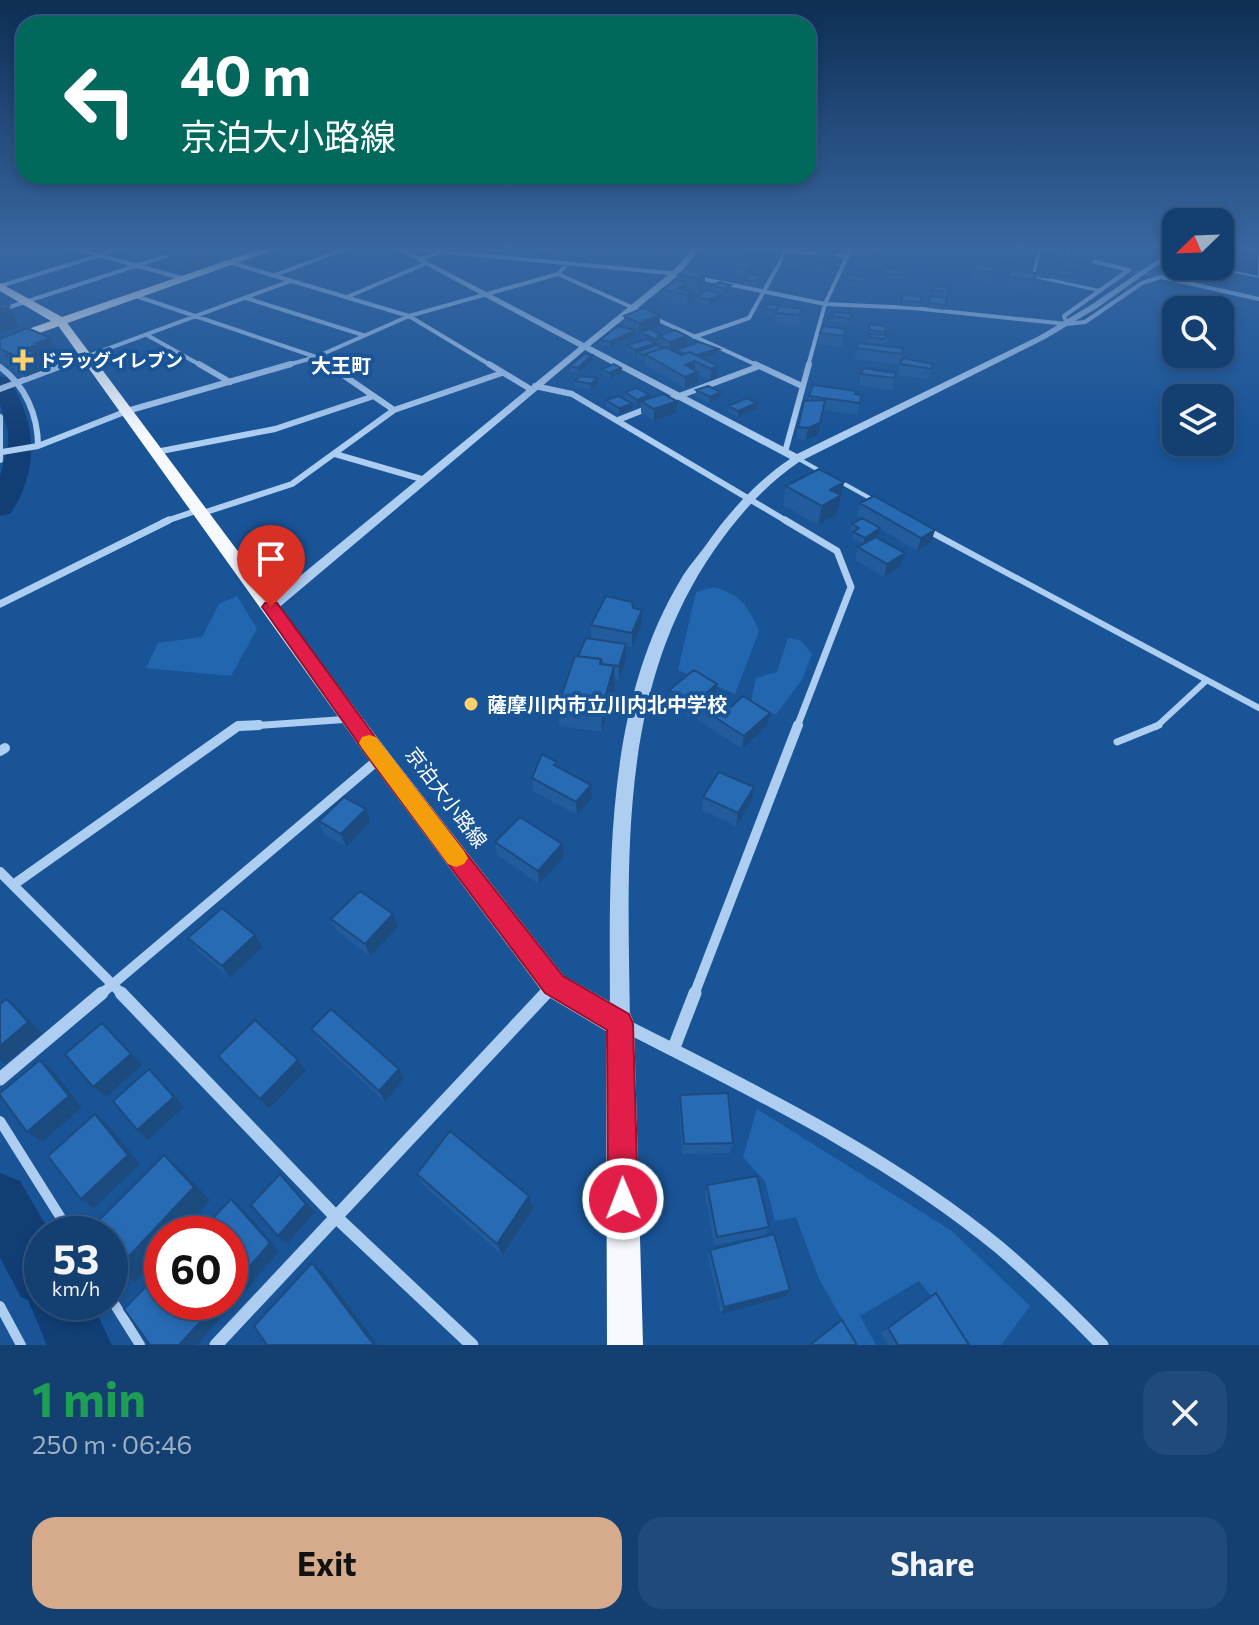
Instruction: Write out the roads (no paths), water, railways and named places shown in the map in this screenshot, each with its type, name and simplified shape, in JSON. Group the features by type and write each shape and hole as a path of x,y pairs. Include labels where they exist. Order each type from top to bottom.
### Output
{"highway":[{"path":"39,309 61,322"},
{"path":"0,343 99,309"}],"main road":[{"name":"京泊大小路線","path":"61,322 380,758 554,985 620,1023"},
{"path":"620,1023 625,1345"}],"street":[{"path":"174,309 316,357 394,410"},
{"path":"0,389 216,309"},
{"path":"279,309 363,335"},
{"path":"384,309 409,316 502,373 533,388 572,394 837,551 851,587 673,1050"},
{"path":"4,452 35,446 127,411 316,357 409,316 434,309"},
{"path":"515,309 797,458"},
{"path":"271,607 533,388 633,309"},
{"path":"636,309 802,386"},
{"path":"694,337 749,318 754,309"},
{"path":"785,452 824,309"},
{"path":"920,309 1067,324 1085,322 1104,309"},
{"path":"1067,324 1064,316 1075,309"},
{"path":"1089,309 1067,324 797,458 749,499 709,545 679,592 654,650 635,713 627,756 622,815 620,1023 895,1171 974,1229 1071,1310 1102,1345"},
{"path":"147,335 230,382"},
{"path":"0,367 15,384 39,430 35,446"},
{"path":"618,420 757,367"},
{"path":"0,604 161,523 292,484 394,410 502,373"},
{"path":"156,452 275,429 371,397"},
{"path":"0,417 4,452 0,460"},
{"path":"335,454 425,480"},
{"path":"13,885 238,726 352,719"},
{"path":"0,1079 380,758"},
{"path":"0,872 113,984 336,1217 472,1345"},
{"path":"216,1345 554,985"}],"lane":[{"path":"797,458 879,503"},
{"path":"920,526 1259,708"},
{"path":"1117,742 1144,736 1163,725 1207,680"},
{"path":"0,1121 60,1216"},
{"path":"0,1306 21,1345"},
{"path":"124,1320 140,1345"}],"waterway":[{"path":"0,383 17,417 21,446 0,508"},
{"path":"0,1201 24,1244"},
{"path":"67,1320 81,1345"}],"place":[{"name":"ドラッグイレブン","path":"23,360"},
{"name":"薩摩川内市立川内北中学校","path":"471,704"}],"district":[{"name":"大王町","path":"341,365"}]}
